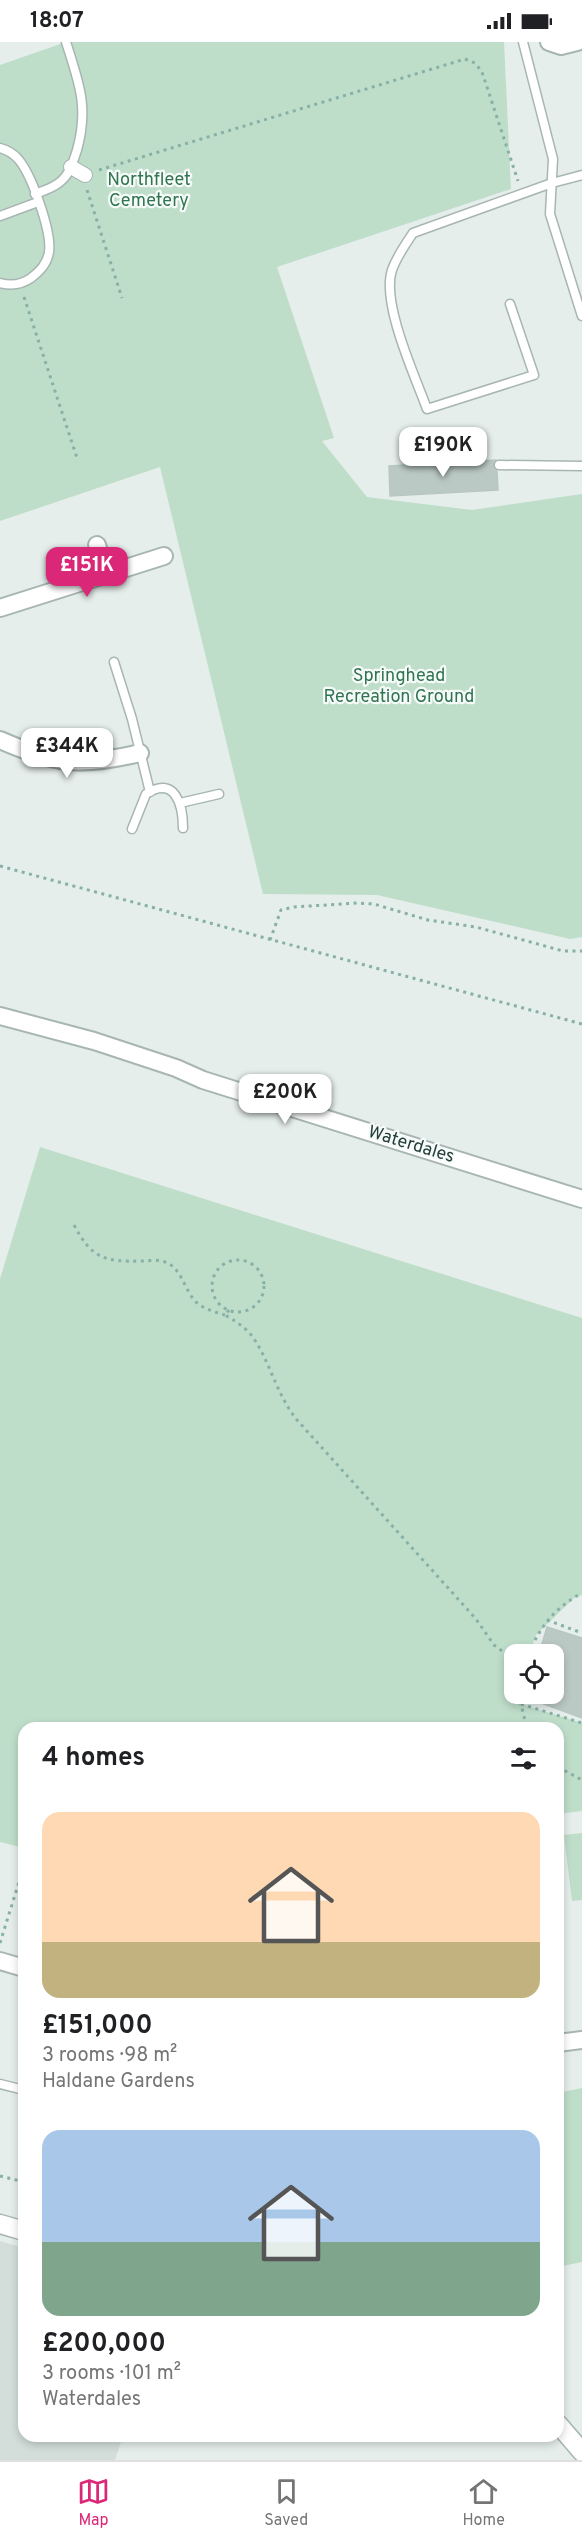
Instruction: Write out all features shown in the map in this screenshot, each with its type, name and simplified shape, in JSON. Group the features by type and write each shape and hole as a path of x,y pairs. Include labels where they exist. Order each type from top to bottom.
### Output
{"street":[{"path":"549,42 561,46 577,42"},
{"path":"71,167 85,175"},
{"path":"97,545 106,574"},
{"path":"0,608 164,556"},
{"path":"0,740 37,756 70,762 93,762 140,753"},
{"name":"Waterdales","path":"0,1016 84,1038 176,1068 203,1080 582,1199"},
{"path":"0,1961 18,1966"},
{"path":"564,2042 582,2040"},
{"path":"0,2224 18,2229"},
{"path":"564,2431 582,2452"}],"lane":[{"path":"0,216 36,198 59,183 71,167 82,132 83,104 79,81 66,42"},
{"path":"523,42 553,159 550,214 582,316"},
{"path":"0,148 20,160 48,234 49,252 41,270 20,284 0,283"},
{"path":"510,304 534,375 427,410 396,322 390,289 392,271 402,248 413,233 552,183 582,175"},
{"path":"499,465 582,466"},
{"path":"114,663 150,792"},
{"path":"132,829 145,796 150,792 169,789 183,810 183,828"},
{"path":"180,803 219,794"},
{"path":"0,2084 18,2088"}],"path":[{"path":"122,298 84,182 85,175 465,59 475,63 482,72 518,181"},
{"path":"20,284 78,461"},
{"path":"0,866 582,1024"},
{"path":"270,940 281,910 294,907 358,903 374,904 428,920 476,927 563,951 582,951"},
{"path":"74,1225 87,1247 104,1259 115,1262 162,1260 170,1264 178,1272 195,1301 212,1312 225,1315 243,1327 252,1337 286,1407 469,1610 494,1644 504,1652"},
{"path":"231,1261 254,1265 263,1279 262,1295 258,1302 245,1311 229,1310 222,1306 213,1293 214,1277 223,1264 231,1261"},
{"path":"225,1315 229,1310"},
{"path":"533,1644 536,1635 552,1614 582,1593"},
{"path":"547,1620 582,1633"},
{"path":"521,1704 582,1724"},
{"path":"521,1704 526,1722"},
{"path":"564,1770 582,1780"},
{"path":"0,1945 18,1886"},
{"path":"0,2176 18,2180"}],"shaded area":[{"path":"0,2241 18,2246 18,2442 121,2442 115,2460 0,2460"}],"green space":[{"path":"66,42 504,42 511,189 277,267 334,438 322,441 367,497 472,510 582,494 582,937 570,939 377,895 263,894 160,467 0,521 0,65"},
{"path":"40,1147 582,1318 582,1595 574,1598 536,1635 533,1644 504,1644 504,1704 521,1704 582,1723 582,1811 564,1813 564,1722 18,1722 18,1846 0,1842 0,1279"},
{"path":"582,1833 582,1900 572,1901 564,1835"},
{"path":"582,2088 582,2262 564,2266 564,2092"}],"building":[{"path":"496,460 493,466 497,471 498,490 390,496 389,466"},
{"path":"547,1627 582,1638 582,1718 544,1704 564,1704 564,1644 542,1644"}],"park label":[{"name":"Northfleet Cemetery","path":"149,190"},
{"name":"Springhead Recreation Ground","path":"399,686"}]}
